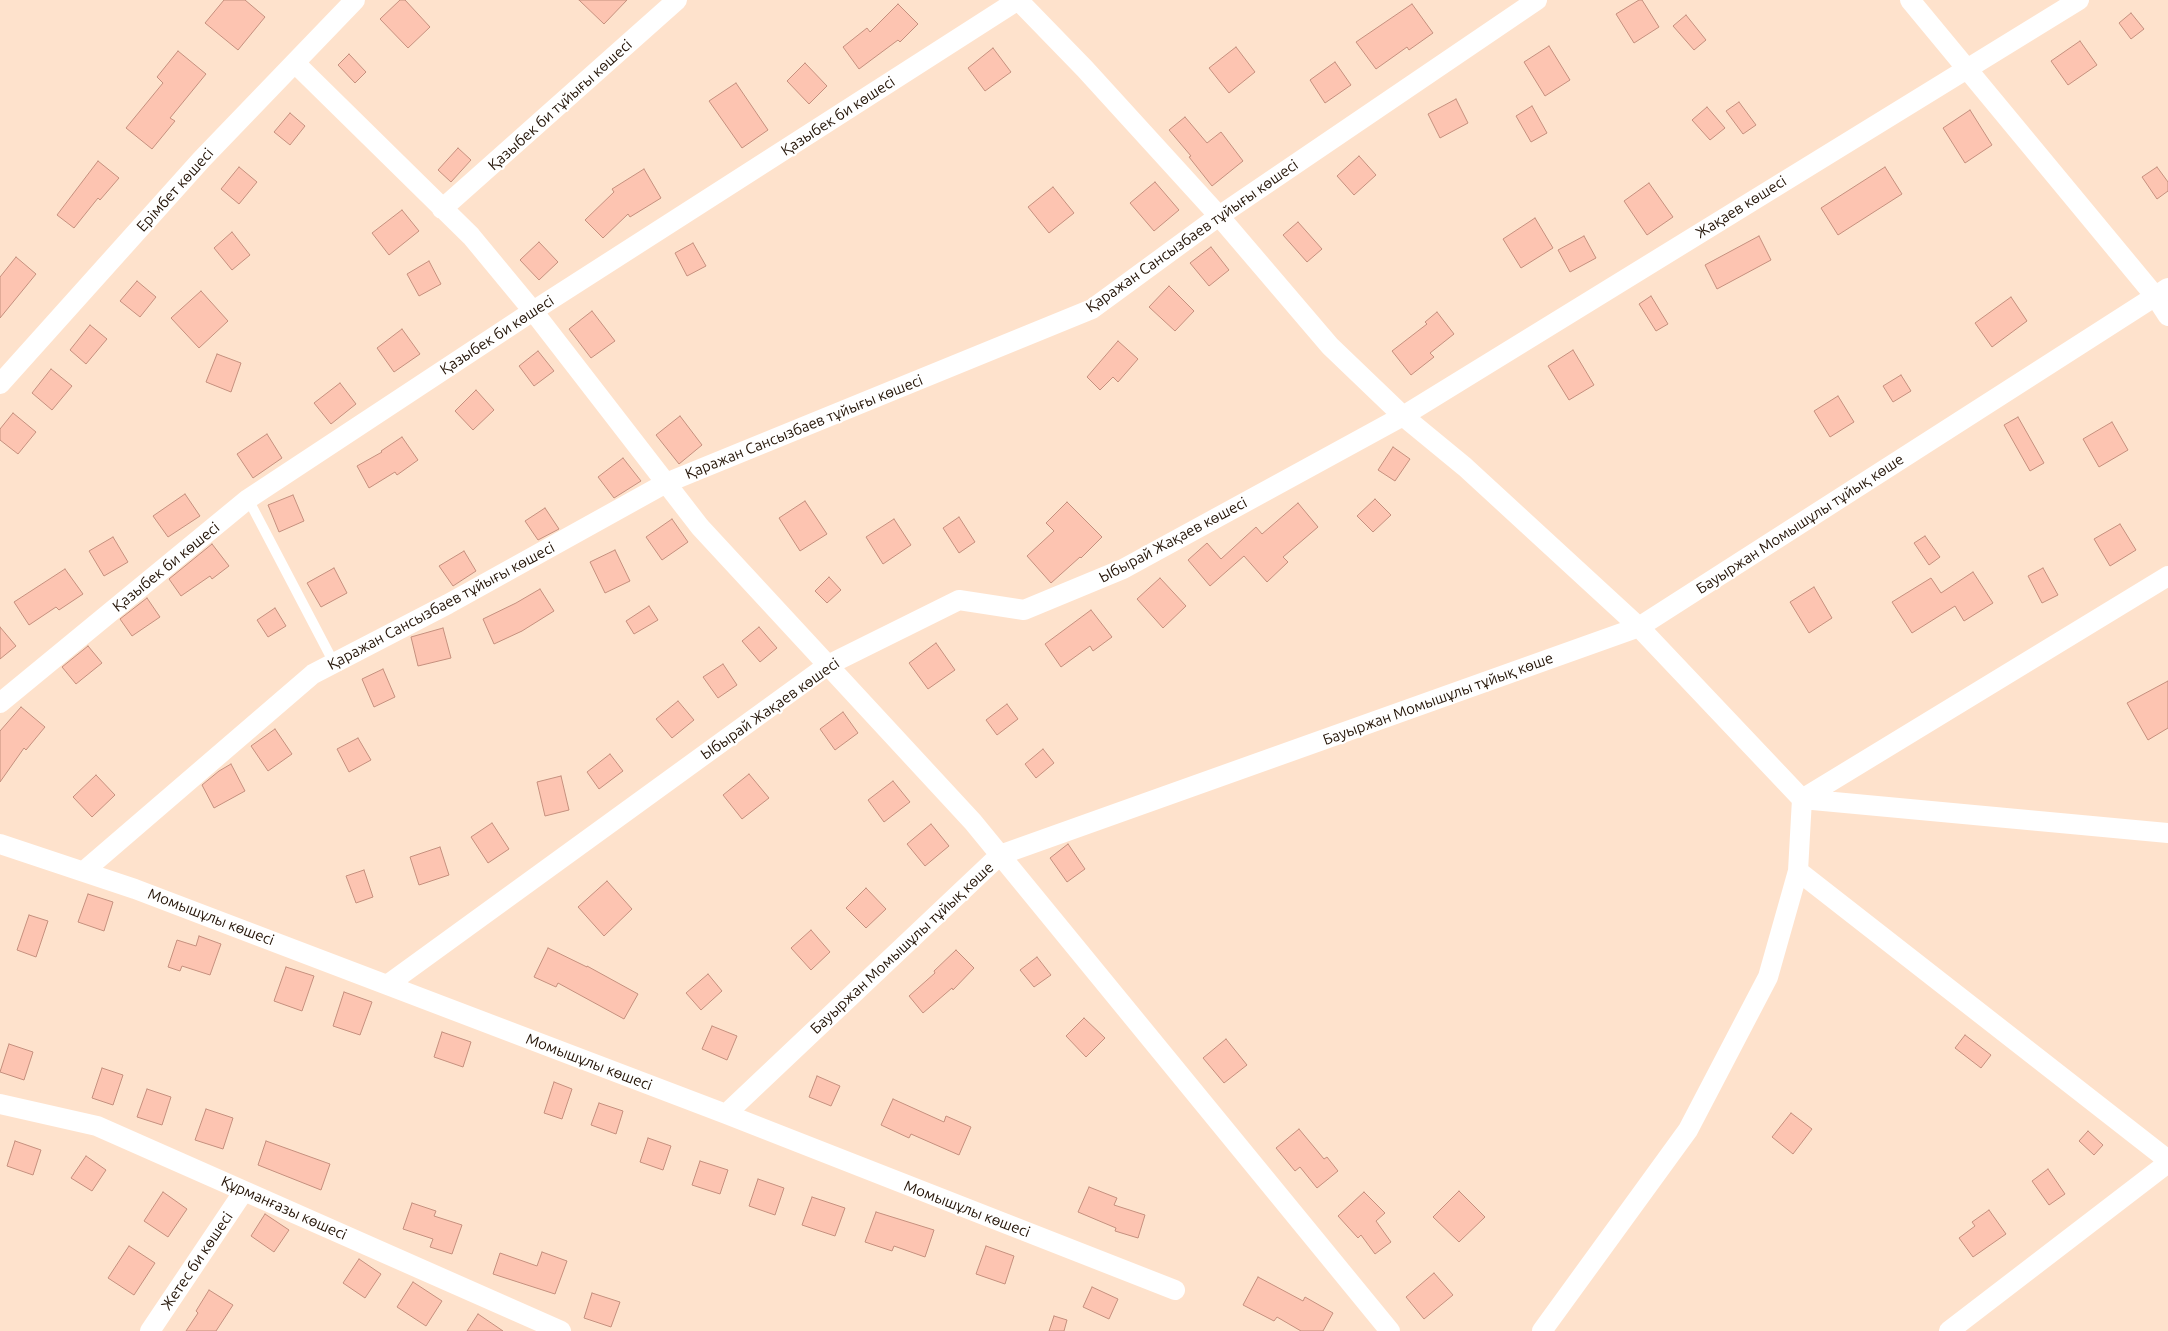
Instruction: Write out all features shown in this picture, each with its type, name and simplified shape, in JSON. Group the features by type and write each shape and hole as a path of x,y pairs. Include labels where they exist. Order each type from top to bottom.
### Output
{"street":[{"name":"Ерімбет көшесі","path":"0,384 202,159 355,0"},
{"name":"Қазыбек би тұйығы көшесі","path":"442,210 677,0"},
{"path":"1018,0 1092,77 1219,216 1330,346 1403,416 1466,467 1638,627 1802,799 2168,834"},
{"name":"Қазыбек би көшесі","path":"0,703 248,499 533,311 1018,0"},
{"name":"Қаражан Сансызбаев тұйығы көшесі","path":"84,872 313,674 448,604 666,483 1092,309 1219,216 1537,0"},
{"path":"1910,0 1967,69 2162,292 2168,316"},
{"name":"Жақаев көшесі","path":"1403,416 2079,0"},
{"path":"295,64 442,210 471,236 533,311 700,527 973,822 1390,1331"},
{"name":"Бауыржан Момышұлы тұйық көше","path":"726,1114 1000,855 1638,627 2162,292"},
{"name":"Ыбырай Жақаев көшесі","path":"387,985 828,665 959,600 1024,610 1123,569 1403,416"},
{"path":"1802,799 2168,576"},
{"path":"1542,1331 1688,1130 1768,977 1798,871 1802,799"},
{"name":"Момышұлы көшесі","path":"0,844 135,888 726,1114 1175,1290"},
{"path":"1798,871 2168,1162 1949,1331"},
{"name":"Құрманғазы көшесі","path":"0,1104 98,1126 561,1331"},
{"name":"Жетес би көшесі","path":"150,1331 244,1191"}],"lane":[{"path":"248,499 334,663"}],"building":[{"path":"224,0 245,0 265,17 238,50 205,23"},
{"path":"400,0 405,0 430,27 408,48 380,19"},
{"path":"579,0 627,0 604,24"},
{"path":"1642,0 1659,27 1634,43 1616,14"},
{"path":"898,4 918,24 900,42 898,40 859,69 843,47 867,28 870,32"},
{"path":"1412,4 1433,33 1409,50 1407,47 1376,69 1356,42"},
{"path":"2131,13 2144,29 2131,39 2119,23"},
{"path":"1686,15 1706,40 1694,50 1673,26"},
{"path":"2080,41 2097,65 2068,85 2051,61"},
{"path":"1549,46 1570,80 1545,96 1524,62"},
{"path":"1236,47 1255,72 1229,93 1209,68"},
{"path":"993,48 1011,72 985,91 968,68"},
{"path":"178,51 206,74 170,118 175,121 152,149 126,128 163,83 157,77"},
{"path":"349,54 366,72 355,83 338,65"},
{"path":"1335,62 1351,85 1325,103 1310,80"},
{"path":"805,63 827,86 809,104 787,81"},
{"path":"736,83 768,130 742,148 709,101"},
{"path":"1456,99 1468,123 1440,138 1428,114"},
{"path":"1739,102 1756,125 1743,134 1726,111"},
{"path":"1532,106 1547,133 1531,142 1516,116"},
{"path":"1707,107 1725,128 1710,140 1692,120"},
{"path":"1970,110 1992,145 1965,163 1943,128"},
{"path":"290,113 305,126 290,145 274,132"},
{"path":"1185,117 1207,143 1221,132 1243,161 1212,186 1189,157 1191,156 1169,130"},
{"path":"458,148 471,160 451,182 438,170"},
{"path":"1359,156 1376,175 1354,195 1337,176"},
{"path":"98,161 119,178 100,200 98,198 74,228 57,215"},
{"path":"239,167 257,182 239,204 221,189"},
{"path":"1885,167 1902,194 1838,235 1821,208"},
{"path":"2157,167 2168,182 2168,191 2157,199 2142,177"},
{"path":"644,169 661,198 630,217 628,214 603,238 585,220 614,192 612,189"},
{"path":"1155,182 1179,210 1154,231 1130,203"},
{"path":"1649,183 1673,217 1647,235 1624,201"},
{"path":"1053,187 1074,213 1049,233 1028,207"},
{"path":"402,210 419,231 389,255 372,233"},
{"path":"1535,218 1553,248 1521,268 1503,239"},
{"path":"1298,222 1322,249 1307,262 1283,235"},
{"path":"232,232 250,255 232,270 214,248"},
{"path":"1584,236 1596,258 1570,272 1558,250"},
{"path":"1759,236 1771,260 1717,289 1705,265"},
{"path":"539,242 558,262 539,280 520,260"},
{"path":"693,243 706,266 687,276 675,253"},
{"path":"1211,247 1229,270 1209,286 1190,263"},
{"path":"16,257 36,274 0,318 0,277"},
{"path":"429,261 441,284 419,296 407,274"},
{"path":"137,281 156,297 140,317 120,301"},
{"path":"1169,286 1194,311 1175,331 1149,307"},
{"path":"201,291 228,321 199,348 171,318"},
{"path":"1651,296 1668,324 1656,331 1639,304"},
{"path":"2011,297 2027,321 1992,347 1975,323"},
{"path":"592,311 615,341 591,358 569,329"},
{"path":"1437,312 1454,334 1430,353 1434,357 1411,375 1392,351 1427,324 1425,322"},
{"path":"90,325 107,339 86,364 70,350"},
{"path":"402,329 420,354 394,372 377,348"},
{"path":"1118,341 1138,359 1118,382 1113,377 1100,390 1087,377"},
{"path":"1573,350 1594,385 1569,400 1548,366"},
{"path":"538,351 554,371 534,386 519,366"},
{"path":"217,354 241,363 231,392 206,382"},
{"path":"51,369 72,386 52,410 32,393"},
{"path":"1901,375 1911,391 1893,402 1883,386"},
{"path":"340,383 356,404 331,424 314,403"},
{"path":"476,390 494,410 473,430 455,411"},
{"path":"1838,396 1854,422 1830,437 1814,411"},
{"path":"13,413 36,432 18,454 0,440 0,429"},
{"path":"680,416 702,445 679,464 656,435"},
{"path":"2018,417 2044,463 2030,471 2004,425"},
{"path":"2112,422 2128,450 2099,467 2083,439"},
{"path":"267,434 282,458 253,478 237,454"},
{"path":"402,437 418,460 397,475 395,472 369,488 357,466 382,452"},
{"path":"1393,447 1410,459 1395,481 1378,470"},
{"path":"623,458 641,481 614,498 598,477"},
{"path":"185,494 200,516 168,537 153,516"},
{"path":"293,495 304,521 279,532 268,505"},
{"path":"1375,499 1391,515 1373,532 1357,516"},
{"path":"805,501 827,534 800,551 779,518"},
{"path":"1067,502 1102,537 1081,558 1051,583 1027,556 1054,531 1046,523"},
{"path":"1298,503 1318,527 1283,557 1288,562 1267,582 1244,556 1210,586 1188,560 1207,543 1221,559 1256,527 1262,534"},
{"path":"545,508 559,529 538,540 525,521"},
{"path":"959,517 975,542 959,553 943,528"},
{"path":"672,519 688,542 662,560 646,537"},
{"path":"894,519 911,545 883,564 866,537"},
{"path":"2120,524 2136,550 2110,566 2094,539"},
{"path":"1925,536 1940,557 1929,565 1914,543"},
{"path":"113,537 128,562 104,576 89,551"},
{"path":"212,544 229,566 212,579 210,576 181,596 169,579"},
{"path":"615,550 630,581 605,593 590,562"},
{"path":"464,551 476,571 453,586 439,566"},
{"path":"334,568 347,593 321,607 307,583"},
{"path":"2043,568 2058,595 2042,603 2028,576"},
{"path":"65,569 83,594 59,610 56,607 29,625 14,602"},
{"path":"1973,572 1993,603 1964,621 1955,606 1912,633 1892,602 1931,578 1941,593"},
{"path":"829,577 841,590 827,603 815,591"},
{"path":"1160,578 1186,606 1163,628 1137,599"},
{"path":"1814,587 1832,618 1809,633 1790,602"},
{"path":"540,589 554,611 522,631 494,644 483,619"},
{"path":"147,598 160,617 132,636 120,619"},
{"path":"649,606 658,620 634,634 626,621"},
{"path":"275,608 286,626 268,637 257,620"},
{"path":"1091,610 1112,637 1093,651 1090,646 1061,667 1045,644"},
{"path":"0,627 16,646 0,659"},
{"path":"759,627 777,648 760,662 742,641"},
{"path":"443,628 451,658 418,666 411,637"},
{"path":"936,643 955,670 928,689 909,663"},
{"path":"88,646 102,663 76,684 62,667"},
{"path":"723,664 737,685 718,698 703,677"},
{"path":"383,669 395,697 374,707 362,679"},
{"path":"2168,681 2168,728 2148,740 2127,703"},
{"path":"678,701 694,720 672,738 656,719"},
{"path":"1007,704 1018,719 997,735 986,720"},
{"path":"21,707 45,727 26,750 24,748 0,782 0,731"},
{"path":"843,712 858,733 835,750 820,729"},
{"path":"275,729 292,754 268,771 251,746"},
{"path":"358,738 371,760 349,772 337,749"},
{"path":"1043,749 1054,763 1036,778 1025,764"},
{"path":"610,754 623,771 599,789 587,772"},
{"path":"231,764 245,791 214,808 202,785"},
{"path":"749,774 769,798 742,819 723,795"},
{"path":"96,775 115,795 92,817 73,797"},
{"path":"561,776 569,810 545,816 537,782"},
{"path":"893,781 910,802 884,822 868,800"},
{"path":"492,823 509,849 488,863 471,837"},
{"path":"931,824 949,846 925,866 907,844"},
{"path":"1068,844 1085,869 1067,882 1050,858"},
{"path":"440,847 449,875 419,885 410,857"},
{"path":"364,870 373,897 356,903 346,876"},
{"path":"607,881 632,909 604,936 578,907"},
{"path":"866,888 886,909 866,928 846,908"},
{"path":"88,894 113,902 104,931 78,922"},
{"path":"29,915 48,921 36,957 17,950"},
{"path":"811,930 830,952 811,970 791,948"},
{"path":"199,936 221,944 210,975 182,966 180,971 168,967 177,940 196,946"},
{"path":"548,948 587,966 638,994 624,1019 558,983 556,987 534,977"},
{"path":"956,950 974,968 953,990 952,988 923,1013 909,996 935,973 934,971"},
{"path":"1037,957 1051,975 1034,987 1020,970"},
{"path":"286,967 314,976 302,1011 274,1001"},
{"path":"708,974 722,991 701,1010 686,993"},
{"path":"344,992 372,1002 360,1035 333,1026"},
{"path":"1084,1018 1105,1038 1086,1057 1066,1036"},
{"path":"712,1026 737,1036 727,1060 702,1049"},
{"path":"442,1032 471,1042 463,1067 434,1057"},
{"path":"1965,1035 1991,1055 1981,1068 1955,1048"},
{"path":"1226,1039 1247,1065 1224,1083 1203,1058"},
{"path":"9,1044 33,1052 24,1080 0,1072"},
{"path":"102,1068 123,1075 113,1105 92,1098"},
{"path":"817,1076 840,1086 831,1106 809,1097"},
{"path":"554,1082 572,1089 562,1119 544,1113"},
{"path":"147,1089 171,1097 162,1125 137,1117"},
{"path":"893,1099 944,1122 946,1116 971,1127 959,1155 911,1134 909,1138 881,1125"},
{"path":"599,1103 623,1111 616,1134 591,1125"},
{"path":"206,1109 233,1118 223,1149 195,1140"},
{"path":"1791,1113 1812,1129 1793,1154 1772,1137"},
{"path":"1299,1129 1324,1159 1327,1157 1338,1171 1317,1188 1300,1167 1295,1171 1276,1148"},
{"path":"2088,1131 2103,1145 2094,1155 2079,1141"},
{"path":"648,1138 671,1146 663,1170 640,1162"},
{"path":"15,1141 41,1150 33,1175 7,1166"},
{"path":"266,1141 330,1164 321,1190 258,1165"},
{"path":"86,1156 106,1170 92,1191 71,1178"},
{"path":"700,1161 728,1170 720,1194 692,1185"},
{"path":"2048,1169 2065,1194 2049,1205 2032,1181"},
{"path":"758,1179 784,1188 775,1215 749,1206"},
{"path":"1089,1187 1117,1198 1114,1205 1145,1215 1138,1238 1115,1231 1116,1228 1078,1212"},
{"path":"1459,1191 1485,1217 1459,1242 1433,1217"},
{"path":"163,1192 187,1209 168,1237 144,1221"},
{"path":"1364,1192 1385,1213 1376,1221 1391,1242 1375,1254 1361,1235 1358,1238 1338,1216"},
{"path":"812,1197 845,1208 835,1236 802,1225"},
{"path":"412,1203 436,1211 434,1216 462,1225 452,1254 430,1247 433,1239 403,1229"},
{"path":"1989,1210 2006,1234 1973,1257 1959,1238 1975,1226 1972,1222"},
{"path":"876,1212 934,1230 925,1257 894,1246 892,1251 865,1242"},
{"path":"265,1214 289,1230 274,1252 251,1236"},
{"path":"129,1246 155,1263 134,1295 108,1278"},
{"path":"986,1246 1014,1256 1005,1284 976,1274"},
{"path":"542,1252 567,1261 555,1294 493,1274 500,1253 537,1266"},
{"path":"359,1259 381,1274 365,1298 343,1283"},
{"path":"1434,1273 1453,1295 1424,1319 1406,1297"},
{"path":"1258,1277 1303,1301 1305,1297 1333,1313 1323,1331 1301,1331 1277,1317 1274,1321 1243,1305"},
{"path":"413,1282 442,1301 426,1326 397,1307"},
{"path":"1092,1287 1118,1299 1109,1319 1083,1307"},
{"path":"209,1290 233,1305 216,1331 186,1331 198,1313 196,1311"},
{"path":"592,1293 620,1302 611,1327 584,1318"},
{"path":"478,1314 503,1331 467,1331"},
{"path":"1054,1316 1067,1320 1064,1331 1049,1331"}]}
